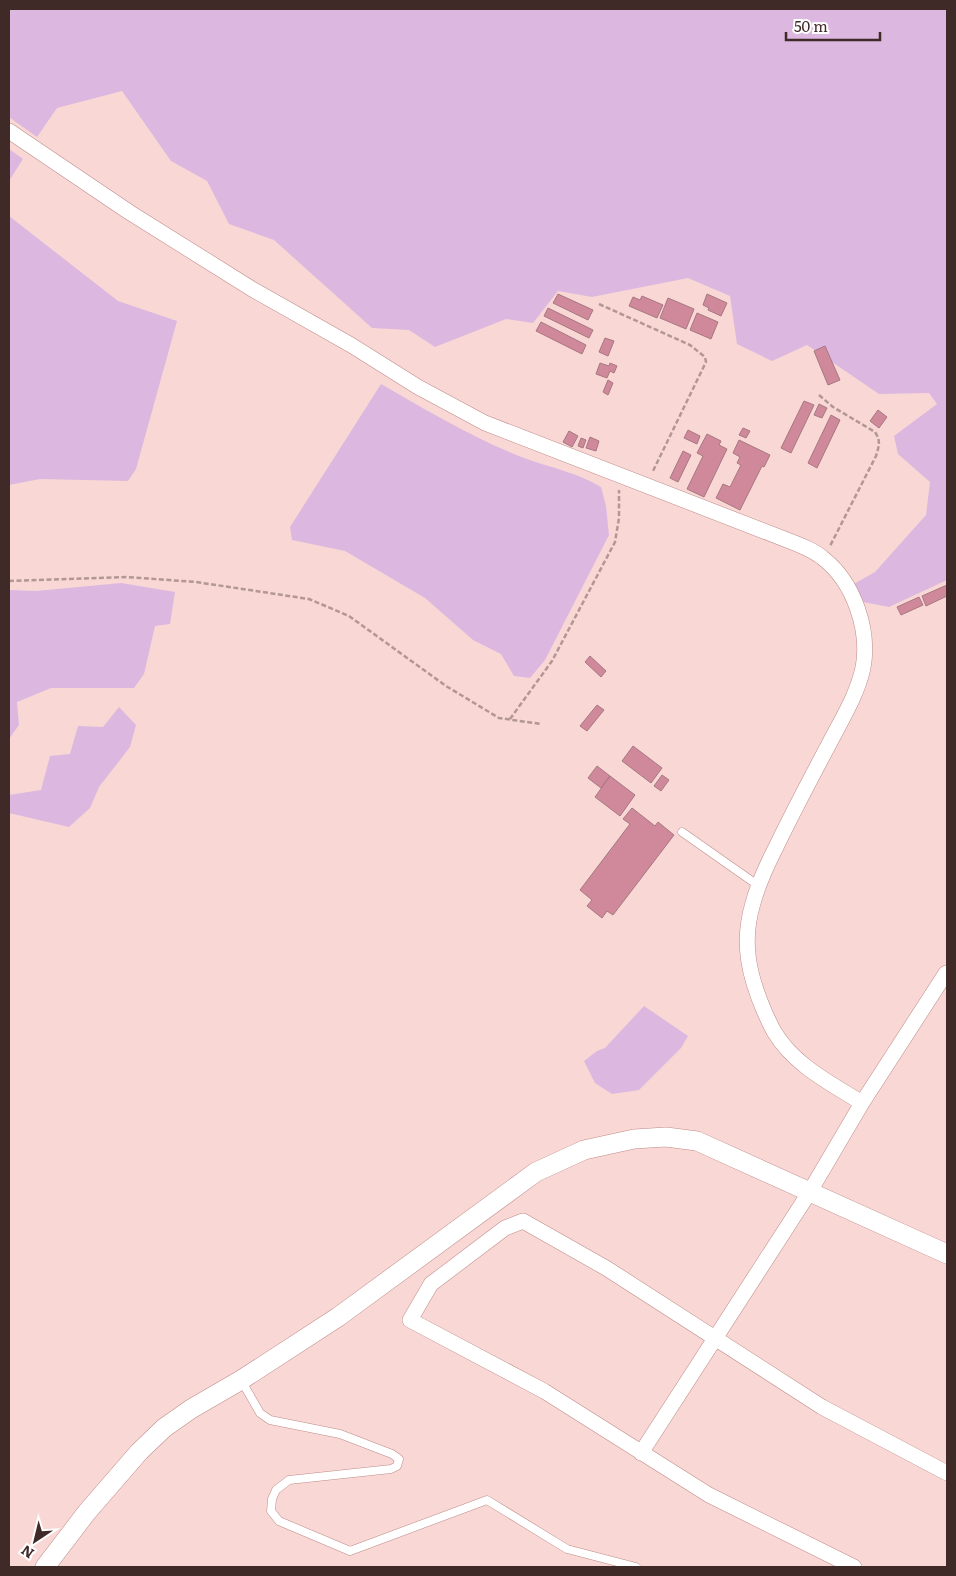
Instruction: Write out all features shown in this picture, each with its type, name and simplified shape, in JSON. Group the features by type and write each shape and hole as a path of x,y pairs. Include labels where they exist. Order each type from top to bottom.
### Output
{"street":[{"path":"9,131 129,212 252,289 485,424 808,548 824,558 841,576 852,596 862,623 864,642 863,666 857,690 795,808 764,873 751,914 747,956 754,988 775,1034 791,1053 810,1070 862,1103"},
{"path":"641,1453 809,1193 862,1103 947,974"},
{"path":"45,1567 87,1512 164,1428 338,1316 536,1172 584,1150 634,1139 666,1138 697,1141 947,1254"},
{"path":"854,1567 709,1495 544,1391 410,1320 431,1284 505,1228 523,1221 606,1268 822,1407 947,1473"}],"lane":[{"path":"682,832 759,886"},
{"path":"241,1380 260,1413 270,1420 340,1434 392,1454 400,1459 397,1466 390,1469 289,1480 276,1490 272,1499 271,1511 279,1521 350,1551 487,1500 568,1549 636,1567"}],"path":[{"path":"599,304 690,345 705,357 706,362 646,486"},
{"path":"819,395 833,406 876,432 879,438 876,456 824,558"},
{"path":"510,718 552,661 615,542 619,518 619,476"},
{"path":"9,581 127,577 196,582 309,599 349,616 446,686 499,718 510,718 541,724"}],"shaded area":[{"path":"9,9 947,9 947,580 889,607 863,602 852,585 875,572 926,515 930,482 898,454 894,436 937,404 929,393 879,394 807,345 772,361 737,344 730,296 688,278 592,297 558,291 533,323 506,319 435,347 409,330 372,328 274,240 229,224 207,181 171,161 122,91 57,108 37,137 9,117"},
{"path":"9,149 23,159 9,181"},
{"path":"9,216 118,301 177,321 136,469 128,481 40,479 9,485"},
{"path":"381,384 489,443 527,459 574,474 601,487 606,506 609,535 545,660 530,678 514,676 501,654 473,640 425,598 345,551 292,540 290,527"},
{"path":"121,583 175,592 170,624 155,626 144,674 134,688 51,688 17,702 19,725 9,739 9,590 36,591"},
{"path":"119,707 136,725 130,747 99,787 90,808 69,827 9,813 9,795 41,790 50,756 70,754 78,726 103,727"},
{"path":"644,1006 688,1036 681,1048 639,1090 612,1094 595,1083 584,1061 597,1051 605,1048"}],"building":[{"path":"558,294 593,310 588,320 553,303"},
{"path":"707,294 727,303 721,316 708,310 709,308 703,305"},
{"path":"642,296 663,305 657,318 629,306 633,297 640,300"},
{"path":"668,298 694,309 686,329 660,318"},
{"path":"548,308 593,330 589,338 544,316"},
{"path":"697,313 718,322 711,339 690,330"},
{"path":"541,322 586,345 582,354 536,331"},
{"path":"605,338 614,341 608,356 599,352"},
{"path":"825,346 840,380 828,385 814,351"},
{"path":"600,363 609,366 610,363 617,366 614,373 610,371 607,378 596,374"},
{"path":"608,380 613,383 608,395 603,392"},
{"path":"804,401 814,405 791,453 781,448"},
{"path":"819,404 827,408 822,418 814,415"},
{"path":"878,410 887,417 879,428 870,421"},
{"path":"831,415 840,420 817,468 808,463"},
{"path":"743,428 750,431 746,438 739,435"},
{"path":"688,430 700,436 697,444 684,438"},
{"path":"569,431 578,436 572,447 563,442"},
{"path":"707,434 721,441 719,445 727,449 704,497 687,489 703,456 697,453"},
{"path":"590,437 599,441 596,451 586,448"},
{"path":"581,438 586,440 583,448 578,446"},
{"path":"739,440 770,455 764,467 762,466 740,510 716,498 723,484 730,487 741,465 737,463 740,457 733,453"},
{"path":"683,451 691,455 678,482 670,478"},
{"path":"947,585 947,596 926,606 922,596"},
{"path":"919,597 923,605 901,615 897,607"},
{"path":"590,656 606,671 601,677 585,662"},
{"path":"597,705 604,710 587,731 580,726"},
{"path":"633,746 662,768 651,783 622,761"},
{"path":"597,766 610,776 601,788 588,778"},
{"path":"662,775 669,780 661,791 654,786"},
{"path":"610,776 635,795 620,816 595,797"},
{"path":"632,808 655,826 658,822 674,835 613,915 607,911 602,918 587,906 592,900 580,890 630,824 623,819"}]}
